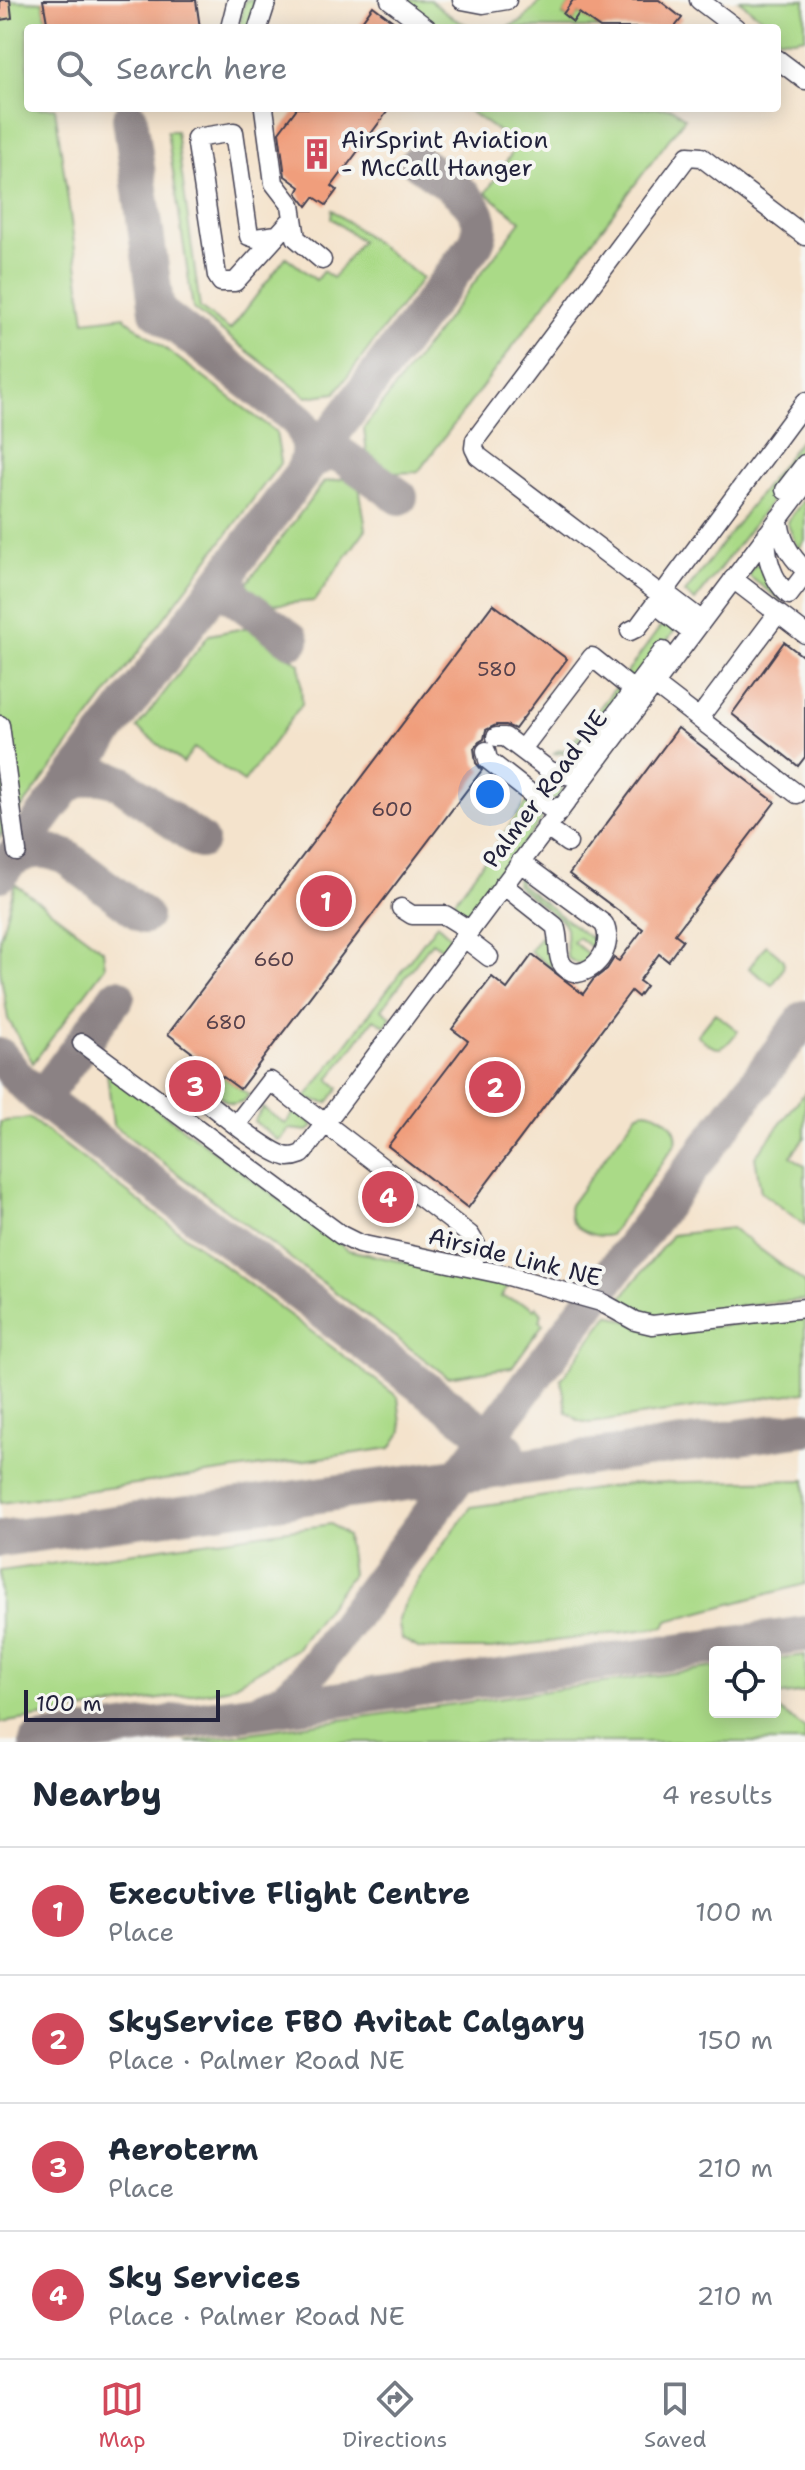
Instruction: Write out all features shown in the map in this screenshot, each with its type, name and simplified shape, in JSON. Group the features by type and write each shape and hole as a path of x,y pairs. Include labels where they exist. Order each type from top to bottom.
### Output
{"street":[{"path":"231,24 237,0"},
{"path":"259,24 267,0"},
{"path":"390,0 422,24"},
{"path":"462,0 483,4 507,0"},
{"path":"699,0 731,24"},
{"path":"781,61 803,74"},
{"path":"265,112 274,183 291,205 296,238 322,260"},
{"path":"277,235 249,236 234,132 196,138 219,280 225,284 235,282 293,218"},
{"path":"805,236 701,157 688,156 475,440 474,448 478,456 694,620 805,464"},
{"path":"630,631 638,627 805,402"},
{"name":"Palmer Road NE","path":"236,1125 283,1155 292,1157 302,1154 589,771 694,620 733,579 805,484"},
{"path":"767,534 773,575 789,595 805,572 786,547 779,518"},
{"path":"733,579 805,634"},
{"path":"699,718 778,613"},
{"path":"501,770 592,657 643,690 699,718 797,794"},
{"path":"539,800 535,790 537,782 547,775 575,768 643,690"},
{"path":"0,725 17,852"},
{"path":"563,805 551,808 486,758 491,744 503,735 550,771 575,776 589,771"},
{"path":"546,827 568,843"},
{"path":"503,885 555,926 558,955 563,967 577,973 593,968 607,946 608,935 604,924 520,862"},
{"path":"401,908 412,915 445,915 489,957"},
{"name":"Airside Link NE","path":"82,1043 341,1235 373,1248 473,1268 601,1302 635,1321 652,1325 805,1308"},
{"path":"209,1104 236,1125 270,1081 470,1235 476,1245 473,1268"}],"green space":[{"path":"0,0 43,2 47,24 24,24 24,112 56,112 85,321 125,316 276,432 281,462 0,837"},
{"path":"245,0 259,0 252,24 240,24"},
{"path":"404,0 430,0 465,24 435,24"},
{"path":"542,0 573,0 563,15 573,22 579,13 594,24 515,24 522,21"},
{"path":"738,0 805,0 805,37 781,38 781,24 764,24 766,21"},
{"path":"471,112 677,112 685,118 418,472 392,473 367,454 364,428 521,221 486,193 517,145"},
{"path":"167,131 176,131 200,308 230,330 286,257 316,280 323,271 333,278 361,241 331,218 332,210 422,278 335,393 307,397 193,309"},
{"path":"805,434 805,457 695,601 685,593"},
{"path":"348,478 359,486 366,529 314,601 270,605 245,586 324,482"},
{"path":"805,498 805,540 798,550 787,522"},
{"path":"756,564 765,568 773,590 783,602 750,577 750,571"},
{"path":"667,618 678,626 636,684 625,675"},
{"path":"249,627 300,664 302,704 244,782 194,748 183,763 137,728 209,635"},
{"path":"615,688 624,694 589,741 583,736 570,752 554,754 567,749"},
{"path":"551,778 562,789 551,800 540,789"},
{"path":"527,802 540,811 542,819 470,914 451,906"},
{"path":"521,873 524,875 519,883 590,938 597,930 600,938 597,953 578,937 573,942 593,958 580,964 567,957 563,922 516,885"},
{"path":"15,884 103,950 105,967 33,1063 8,1019 0,970 0,938"},
{"path":"504,897 546,927 554,970 530,951 545,930"},
{"path":"437,924 452,938 444,950 432,942 382,1009 391,1017 385,1026 374,1019 329,1079 339,1088 328,1103 305,1099"},
{"path":"766,945 784,963 772,985 749,968"},
{"path":"715,1013 738,1031 719,1048 697,1035"},
{"path":"107,1072 348,1250 509,1285 501,1297 534,1309 536,1306 542,1313 540,1322 543,1324 512,1367 448,1377 113,1125"},
{"path":"222,1076 249,1095 244,1101 233,1104 221,1097 217,1089"},
{"path":"805,1092 805,1137 791,1156 805,1166 805,1225 761,1192 755,1157"},
{"path":"263,1108 286,1124 296,1110 314,1126 308,1131 289,1129 277,1140 254,1121"},
{"path":"643,1111 655,1114 672,1125 676,1143 610,1235 581,1230 571,1219 570,1205 637,1114"},
{"path":"29,1118 398,1397 402,1431 391,1448 0,1503 0,1122"},
{"path":"732,1228 805,1283 805,1300 664,1318 640,1314 618,1302 672,1235"},
{"path":"609,1314 657,1333 805,1316 805,1392 591,1423 579,1421 567,1412 561,1379"},
{"path":"805,1480 805,1584 667,1621 664,1627 491,1649 420,1649 402,1639 399,1620 410,1594 471,1507 637,1483"},
{"path":"331,1524 347,1536 352,1574 296,1649 226,1689 0,1723 0,1571"},
{"path":"805,1655 805,1692 781,1695 781,1658"},
{"path":"709,1668 709,1718 781,1718 781,1711 805,1729 805,1742 185,1742"}],"building":[{"path":"0,0 10,0 12,18 0,20"},
{"path":"43,0 196,0 199,24 47,24"},
{"path":"573,0 659,0 682,18 677,24 594,24 579,13 573,22 563,14"},
{"path":"373,6 397,24 360,24"},
{"name":"AirSprint Aviation - McCall Hanger","path":"294,112 387,112 332,186 337,190 326,205 314,197 307,206 297,193 300,187 285,176 279,132"},
{"path":"493,604 567,659 515,729 496,725 486,730 484,739 474,748 476,763 482,770 240,1089 222,1076 209,1092 199,1097 196,1109 172,1091 198,1057 168,1034"},
{"path":"784,642 805,658 805,757 798,766 732,714"},
{"path":"678,728 775,802 675,934 683,940 668,961 659,954 639,981 646,986 638,997 631,991 468,1208 388,1146 468,1041 452,1029 492,977 507,989 532,955 583,994 614,958 619,961 643,929 569,874"},
{"path":"374,1176 412,1205 401,1220 362,1192"}],"taxiway":[{"path":"130,118 157,311 298,420 308,446 302,473"},
{"path":"0,874 476,243 480,229 472,206 453,186 418,162"},
{"path":"311,461 328,453 341,455 400,497"},
{"path":"235,562 228,579 234,597 292,640"},
{"path":"66,787 86,778 114,780 200,841"},
{"path":"10,861 38,851 66,857 144,916"},
{"path":"41,1099 117,996"},
{"path":"257,1711 282,1700 304,1681 805,1018"},
{"path":"0,1056 41,1099 507,1450"},
{"path":"0,1539 805,1428"},
{"path":"37,1742 805,1634"}],"place":[{"name":"AirSprint Aviation - McCall Hanger","path":"317,154"},
{"name":"Executive Flight Centre","path":"326,901"},
{"name":"Aeroterm","path":"195,1086"},
{"name":"SkyService FBO Avitat Calgary","path":"495,1087"},
{"name":"Sky Services","path":"388,1197"}]}
